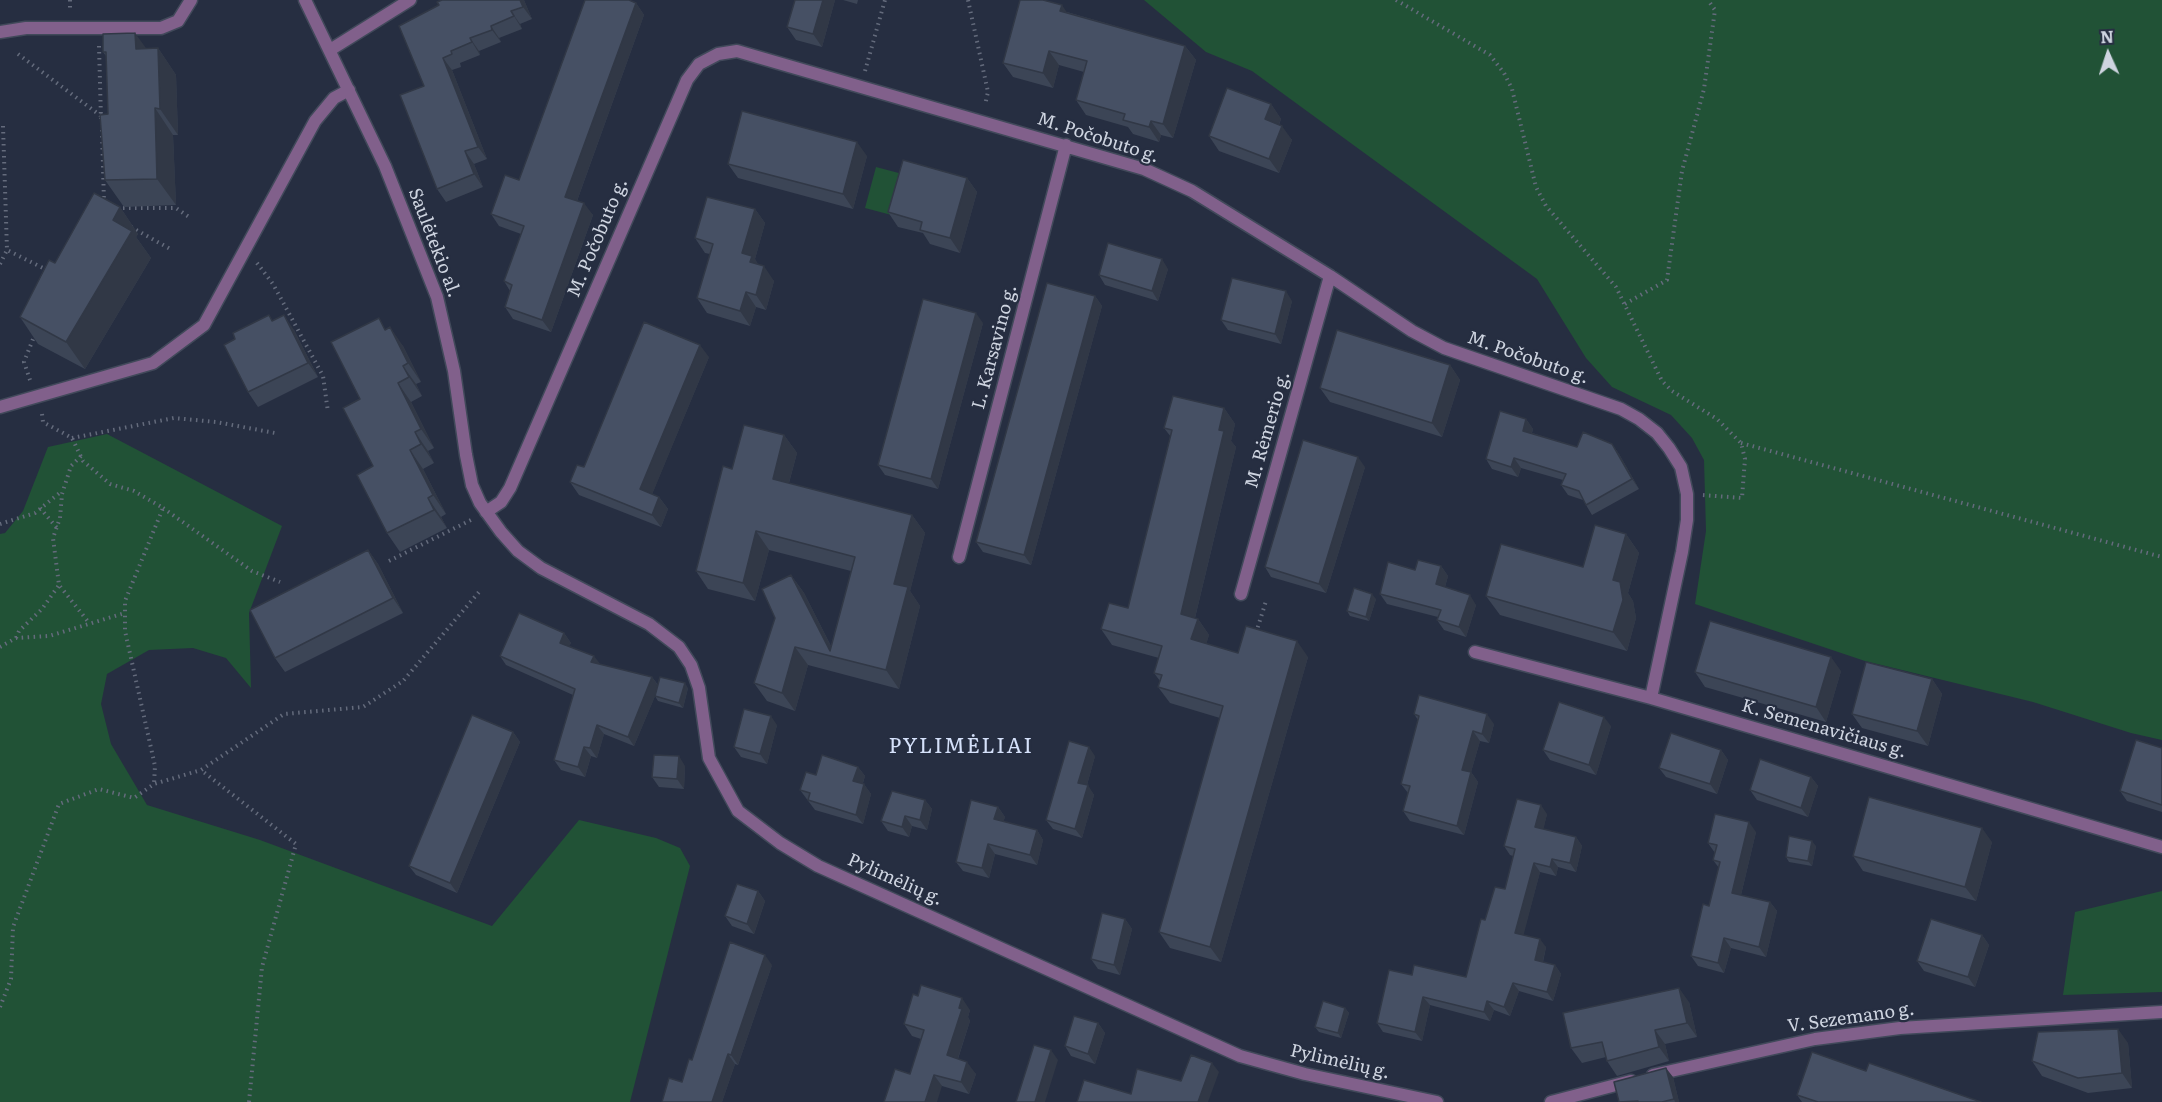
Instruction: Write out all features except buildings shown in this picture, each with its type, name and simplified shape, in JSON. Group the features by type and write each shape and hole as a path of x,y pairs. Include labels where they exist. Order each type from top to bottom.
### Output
{"street":[{"path":"0,32 26,28 98,30 161,28 178,21 191,0"},
{"name":"Saulėtekio al.","path":"305,0 410,224 438,297 454,371 472,485 486,512"},
{"path":"330,50 410,0"},
{"name":"M. Počobuto g.","path":"486,512 501,502 510,488 687,80 699,63 718,54 737,51 1144,169 1192,191 1330,276 1412,331 1444,348 1621,409 1639,419 1657,433 1669,448 1681,467 1687,494 1687,520 1682,552 1651,698"},
{"path":"0,407 153,363 204,325 315,121 334,98 349,90"},
{"name":"L. Karsavino g.","path":"959,557 1066,145"},
{"name":"M. Rėmerio g.","path":"1241,594 1330,276"},
{"name":"Pylimėlių g.","path":"486,512 518,550 541,568 649,624 680,647 691,665 699,688 709,758 722,785 738,812 780,843 818,866 1240,1056 1305,1074 1437,1102"},
{"name":"K. Semenavičiaus g.","path":"1475,652 1651,698 2162,847"},
{"name":"V. Sezemano g.","path":"1551,1102 1691,1064 1825,1038 1900,1028 2162,1012"}],"path":[{"path":"861,87 885,0"},
{"path":"968,0 988,92 982,121"},
{"path":"1396,0 1490,55 1504,73 1512,89 1536,188 1546,206 1616,287 1662,381 1672,391 1717,419 1742,443 2162,557"},
{"path":"1625,304 1666,280 1682,171 1704,89 1715,10 1708,0"},
{"path":"98,30 104,206 102,211"},
{"path":"18,54 101,116"},
{"path":"0,264 7,250 3,126"},
{"path":"104,206 124,210 176,208 189,217"},
{"path":"122,222 172,250"},
{"path":"246,248 273,284 323,376 328,412"},
{"path":"7,250 56,275"},
{"path":"41,325 30,343 24,362 37,396 42,422 72,438 83,462 110,484 134,491 163,508 252,571 280,582"},
{"path":"72,438 174,418 216,422 275,433"},
{"path":"1687,494 1742,498 1745,459 1742,443"},
{"path":"81,456 71,466 63,490 57,528 53,538 59,585 90,624"},
{"path":"0,524 40,508 63,490"},
{"path":"40,508 57,528"},
{"path":"154,784 155,766 125,631 125,601 163,508"},
{"path":"389,561 486,512"},
{"path":"16,638 19,631 42,609 59,585"},
{"path":"0,1006 11,979 13,927 58,804 99,789 134,798 154,784 201,770 284,714 363,708 403,681 479,592"},
{"path":"1256,635 1266,601"},
{"path":"0,647 16,638 49,636 125,613"},
{"path":"201,770 297,843 262,967 249,1102"}],"green space":[{"path":"1144,0 2162,0 2162,740 2131,733 2033,702 1865,661 1695,604 1706,531 1704,460 1692,438 1671,415 1612,387 1586,358 1537,279 1252,71 1206,52"},
{"path":"876,167 910,176 899,217 865,208"},
{"path":"107,434 282,526 249,613 251,688 226,658 193,648 149,650 107,674 101,704 111,744 147,805 260,840 492,926 579,820 656,838 680,848 690,866 630,1102 0,1102 0,534 5,533 23,511 48,447"},
{"path":"2162,891 2162,992 2063,995 2075,912"}],"district":[{"name":"PYLIMĖLIAI","path":"961,747"}]}
